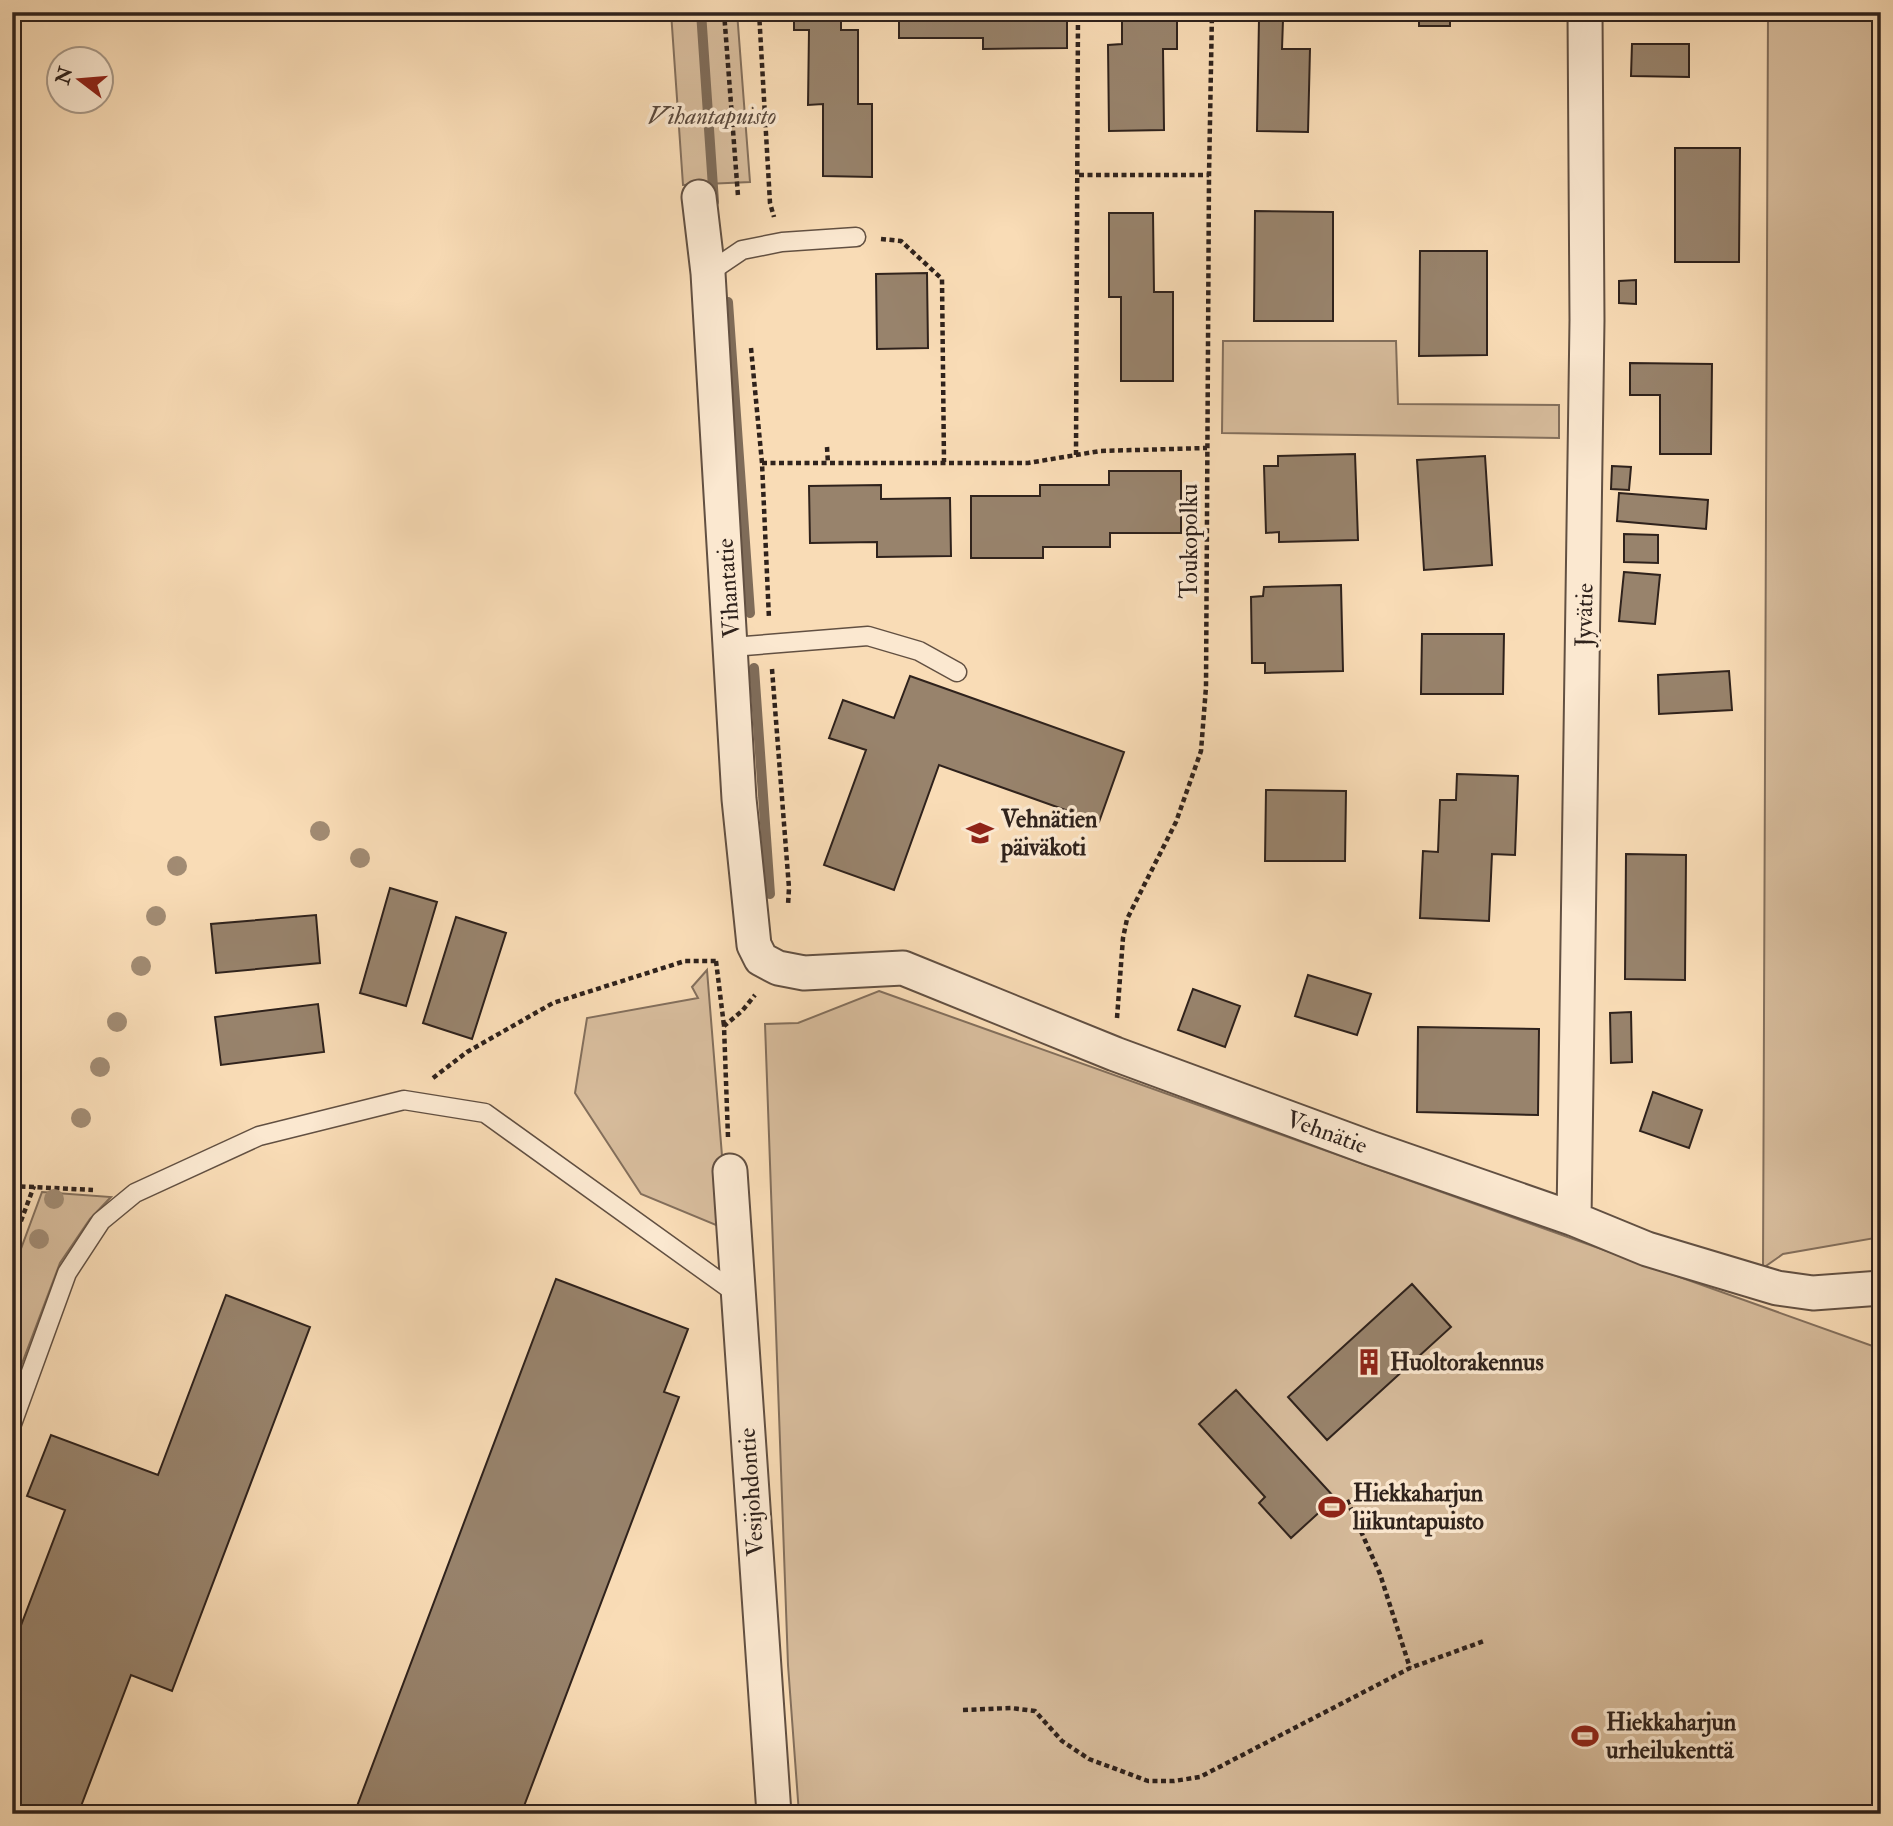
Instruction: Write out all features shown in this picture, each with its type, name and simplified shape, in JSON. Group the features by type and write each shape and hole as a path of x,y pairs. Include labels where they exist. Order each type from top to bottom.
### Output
{"street":[{"name":"Jyvätie","path":"1574,1219 1587,320 1585,12"},
{"name":"Vihantatie","path":"699,197 708,273 739,799 754,945 761,960 778,968"},
{"name":"Vehnätie","path":"778,968 804,973 902,968 1115,1054 1370,1148 1574,1219 1647,1249 1777,1288 1812,1293 1881,1288"},
{"name":"Vesijohdontie","path":"730,1171 774,1814"}],"lane":[{"path":"708,273 742,250 782,242 856,237"},
{"path":"732,647 868,636 919,651 957,672"},
{"path":"12,1424 67,1273 101,1221 135,1194 259,1136 404,1100 485,1113 737,1294"}],"path":[{"path":"759,12 770,203 782,242"},
{"path":"1076,455 1079,175 1077,12"},
{"name":"Toukopolku","path":"1115,1054 1122,947 1127,919 1176,822 1201,751 1206,687 1212,12"},
{"path":"1079,175 1209,174"},
{"path":"856,237 901,241 942,279 944,462"},
{"path":"827,447 828,464"},
{"path":"762,463 1028,463 1100,451 1207,448"},
{"path":"404,1100 467,1052 553,1003 685,961 716,961"},
{"path":"12,1186 135,1194"},
{"path":"12,1245 34,1186"},
{"path":"1347,1500 1380,1574 1410,1668"},
{"path":"963,1710 1011,1708 1035,1711 1062,1741 1089,1759 1148,1781 1174,1782 1200,1777 1410,1668 1484,1641"}],"green space":[{"name":"Vihantapuisto","path":"671,12 737,12 750,182 683,185"},
{"path":"1768,12 1881,12 1881,1237 1783,1254 1763,1268"},
{"path":"1223,341 1396,341 1398,404 1559,405 1559,438 1222,433"},
{"path":"707,970 728,1230 641,1194 575,1093 587,1018 698,998 692,987"},
{"name":"Hiekkaharjun liikuntapuisto","path":"879,991 1881,1349 1881,1814 799,1814 788,1665 765,1024 798,1023"},
{"path":"42,1192 111,1197 90,1219 60,1263 12,1390 12,1273"}],"building":[{"path":"794,12 841,12 841,30 858,30 858,104 872,104 872,177 823,176 823,104 808,105 809,30 794,30"},
{"path":"899,12 1067,12 1067,48 983,49 983,38 899,38"},
{"path":"1122,12 1177,12 1177,49 1163,49 1164,130 1109,131 1108,45 1122,44"},
{"path":"1419,12 1450,12 1450,26 1419,26"},
{"path":"1259,19 1283,20 1282,49 1310,49 1308,132 1257,131"},
{"path":"1632,44 1689,44 1689,77 1631,76"},
{"path":"1675,148 1740,148 1739,262 1675,262"},
{"path":"1255,211 1333,212 1333,321 1254,321"},
{"path":"1109,213 1153,213 1154,292 1173,292 1173,381 1121,381 1121,297 1109,297"},
{"path":"1420,251 1487,251 1487,355 1419,356"},
{"path":"927,273 928,348 877,349 876,274"},
{"path":"1636,280 1636,304 1619,303 1619,281"},
{"path":"1630,363 1712,364 1711,454 1660,454 1660,395 1630,395"},
{"path":"1355,454 1358,540 1279,542 1279,532 1266,533 1264,466 1278,466 1278,456"},
{"path":"1485,456 1492,565 1424,570 1417,460"},
{"path":"1612,466 1631,467 1629,490 1611,489"},
{"path":"1109,471 1181,471 1181,533 1110,533 1110,547 1043,547 1043,558 971,558 971,496 1040,496 1040,485 1109,485"},
{"path":"881,485 881,499 950,498 951,556 877,557 877,542 810,543 809,486"},
{"path":"1619,493 1708,500 1706,529 1617,521"},
{"path":"1624,534 1658,535 1658,563 1624,562"},
{"path":"1624,572 1660,575 1655,624 1619,621"},
{"path":"1341,585 1343,671 1265,673 1265,663 1252,663 1251,597 1263,596 1264,587"},
{"path":"1422,634 1504,634 1503,694 1421,694"},
{"path":"1729,671 1732,710 1659,714 1658,675"},
{"path":"910,676 1124,752 1099,822 939,765 894,890 824,865 866,750 829,738 843,700 894,718"},
{"path":"1457,774 1518,776 1515,855 1492,854 1489,921 1420,918 1423,851 1438,852 1440,800 1456,800"},
{"path":"1266,790 1346,791 1345,861 1265,861"},
{"path":"1626,854 1686,855 1685,980 1625,979"},
{"path":"390,888 437,902 406,1006 360,993"},
{"path":"316,915 320,963 216,973 211,924"},
{"path":"456,917 506,933 472,1039 423,1023"},
{"path":"1308,975 1371,994 1357,1035 1295,1016"},
{"path":"1193,989 1240,1006 1225,1047 1178,1030"},
{"path":"318,1004 324,1052 221,1065 215,1017"},
{"path":"1631,1012 1632,1062 1611,1063 1610,1013"},
{"path":"1418,1027 1539,1029 1538,1115 1417,1112"},
{"path":"1653,1092 1702,1110 1689,1148 1640,1131"},
{"path":"556,1279 688,1329 664,1392 679,1397 521,1814 354,1814"},
{"name":"Huoltorakennus","path":"1412,1284 1451,1327 1327,1440 1288,1397"},
{"path":"226,1295 310,1327 172,1691 131,1675 78,1814 12,1814 12,1649 65,1510 27,1496 51,1435 158,1475"},
{"path":"1236,1390 1335,1498 1291,1538 1259,1503 1265,1497 1199,1424"}],"waterway":[{"path":"701,12 714,202"},
{"path":"728,302 750,613"},
{"path":"754,668 770,894"}],"place":[{"name":"Vehnätien päiväkoti","path":"980,833"},
{"name":"Huoltorakennus","path":"1369,1362"},
{"name":"Hiekkaharjun liikuntapuisto","path":"1332,1507"},
{"name":"Hiekkaharjun urheilukenttä","path":"1585,1736"}]}
